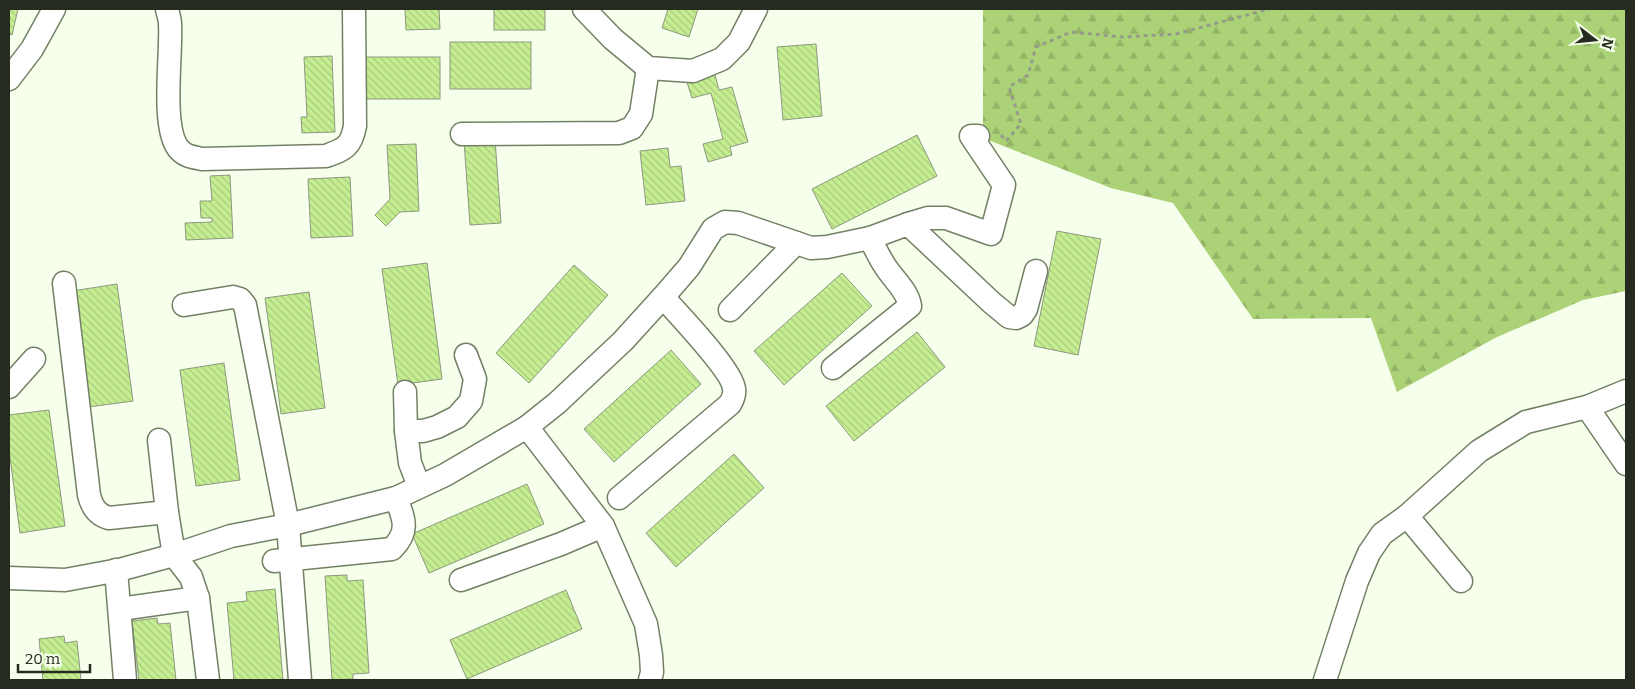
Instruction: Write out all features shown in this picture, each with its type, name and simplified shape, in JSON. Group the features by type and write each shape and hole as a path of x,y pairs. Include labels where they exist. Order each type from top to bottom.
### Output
{"street":[{"path":"9,79 32,49 54,9"},
{"path":"167,9 170,24 168,84 171,131 178,147 188,156 202,159 326,156 345,149 353,139 355,126 354,9"},
{"path":"584,9 613,39 648,68 693,71 722,59 739,42 756,9"},
{"path":"462,134 613,133 625,131 632,128 640,114 648,68"},
{"path":"9,578 65,580 116,570 231,536 288,525 396,498 445,475 527,427 582,382 663,298 689,267 713,229 725,222 738,223 811,248 828,247 870,238 928,218 946,218 991,234 1004,185 971,136 988,133"},
{"path":"908,224 1009,317 1016,318 1022,315 1026,309 1036,271"},
{"path":"833,368 910,306 904,291 886,267 870,238"},
{"path":"730,310 796,243"},
{"path":"64,283 89,495 92,505 102,516 109,518 167,512"},
{"path":"184,304 233,297 240,299 246,305 288,525 283,560 300,680"},
{"path":"619,498 730,404 734,398 734,388 730,378 709,349 663,298"},
{"path":"406,431 423,431 437,427 457,417 471,401 475,379 466,354"},
{"path":"9,387 34,359"},
{"path":"1325,680 1356,581 1369,553 1382,534 1407,516 1479,451 1526,422 1587,407 1626,391"},
{"path":"405,392 406,431 410,463 419,486"},
{"path":"1587,407 1626,464"},
{"path":"527,427 603,526 646,624 651,655 652,672 650,680"},
{"path":"160,440 167,512 174,554 191,577 198,598 208,680"},
{"path":"283,560 392,549 400,541 404,528 396,498"},
{"path":"1407,516 1461,581"},
{"path":"462,580 561,544 603,526"},
{"path":"116,570 126,680"},
{"path":"120,609 198,598"}],"path":[{"path":"988,133 1006,141 1021,124 1009,87 1028,75 1036,47 1070,32 1122,37 1176,34 1269,9"}],"green space":[{"path":"983,9 1626,9 1626,291 1583,300 1495,338 1397,392 1371,318 1253,319 1173,203 1111,188 983,138"}],"building":[{"path":"9,9 18,9 12,35 9,34"},
{"path":"405,9 439,9 440,29 406,30"},
{"path":"494,9 545,9 545,30 494,30"},
{"path":"668,9 698,9 689,37 662,28"},
{"path":"450,42 531,42 531,89 450,89"},
{"path":"816,44 822,116 783,120 777,47"},
{"path":"332,56 335,132 302,133 301,117 307,117 304,57"},
{"path":"363,57 440,57 440,99 363,99"},
{"path":"714,71 719,90 732,87 748,142 730,147 732,155 708,162 703,144 723,139 711,93 692,98 686,79"},
{"path":"917,135 937,176 832,229 812,189"},
{"path":"495,139 501,223 470,225 464,141"},
{"path":"416,144 419,211 400,212 386,226 375,215 390,199 387,145"},
{"path":"668,148 670,167 681,166 685,201 646,205 640,151"},
{"path":"230,175 233,238 186,240 185,223 212,222 212,218 201,218 200,201 212,201 210,176"},
{"path":"350,177 353,236 311,238 308,179"},
{"path":"1057,231 1101,239 1078,355 1034,346"},
{"path":"427,263 442,379 398,385 382,269"},
{"path":"574,265 608,295 529,383 496,353"},
{"path":"842,273 872,306 784,385 754,351"},
{"path":"117,284 133,401 88,407 72,291"},
{"path":"309,292 325,408 281,414 265,298"},
{"path":"917,332 945,367 854,441 826,406"},
{"path":"671,350 701,384 614,462 584,429"},
{"path":"224,363 240,480 196,486 180,370"},
{"path":"49,410 65,526 20,533 9,450 9,415"},
{"path":"734,454 764,488 676,567 646,533"},
{"path":"527,484 544,524 429,573 412,534"},
{"path":"347,575 347,581 363,580 369,673 353,674 353,679 332,680 325,576"},
{"path":"275,589 283,680 234,680 227,603 247,601 246,592"},
{"path":"566,590 582,629 467,679 450,640"},
{"path":"157,618 158,624 170,623 176,680 139,680 132,621"},
{"path":"64,636 65,643 77,641 81,680 43,680 39,639"}]}
